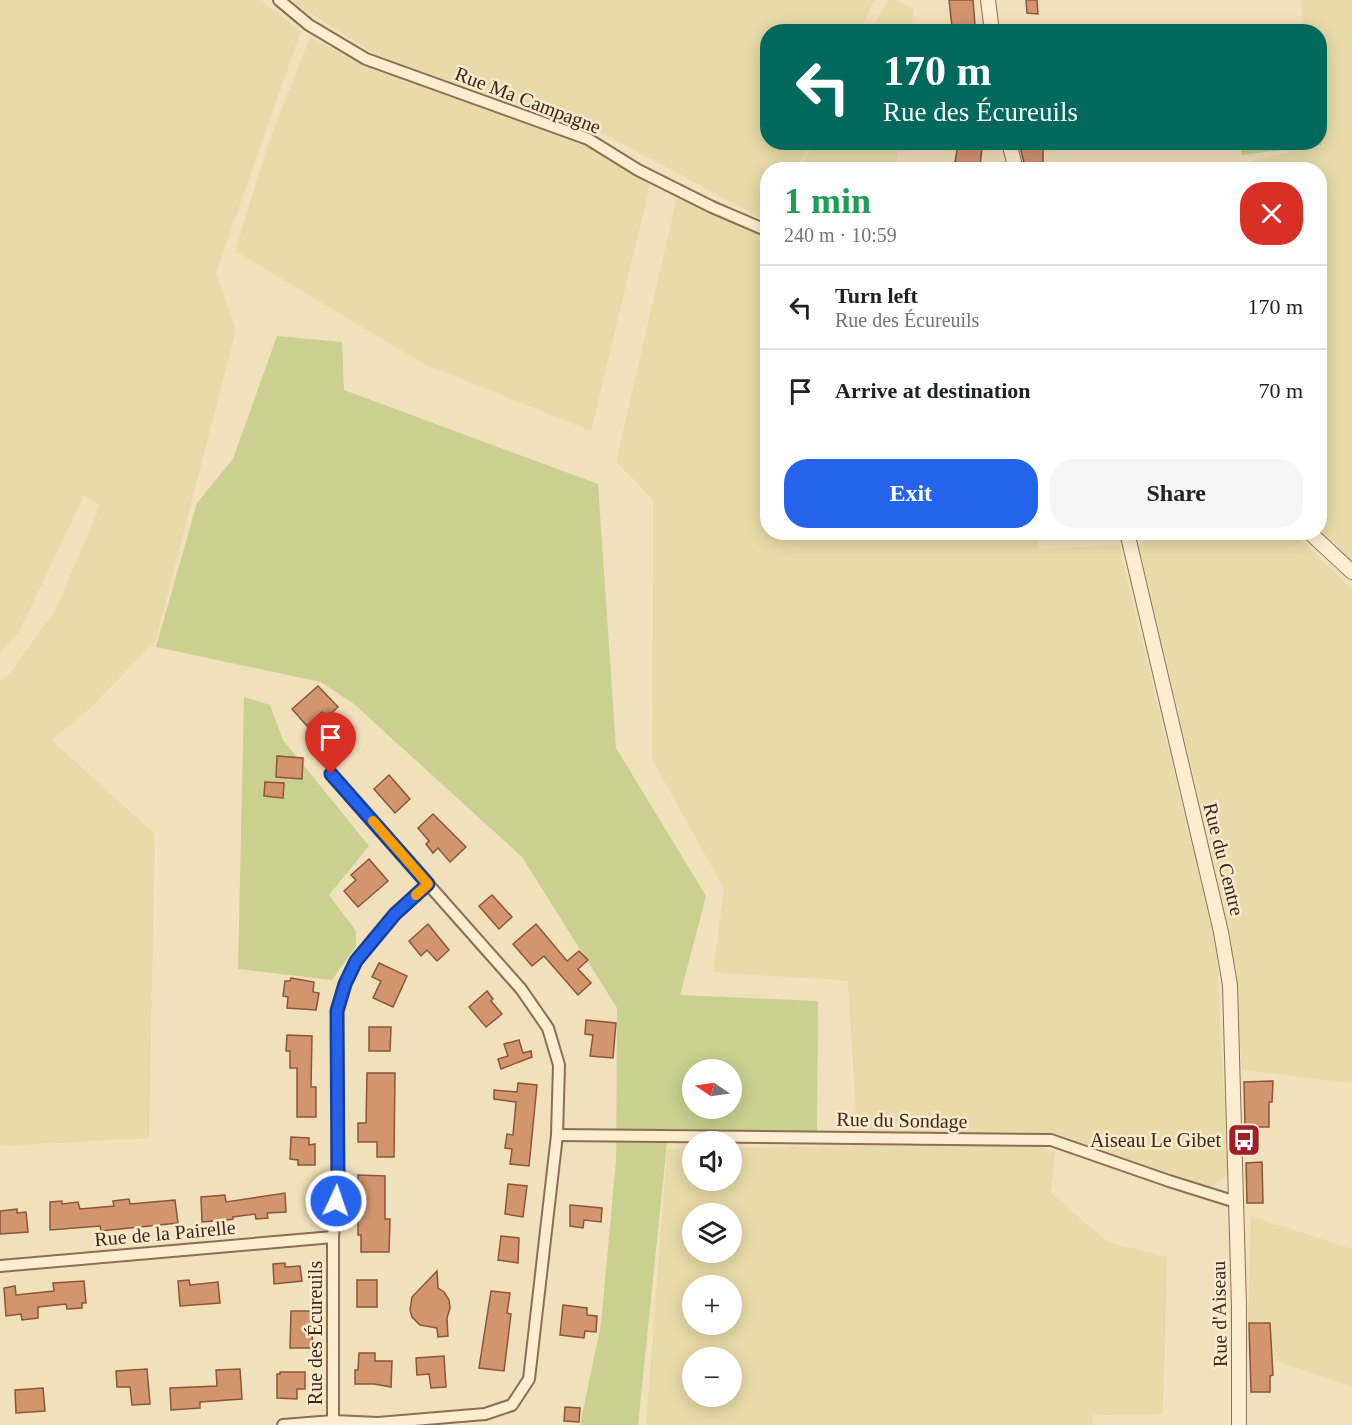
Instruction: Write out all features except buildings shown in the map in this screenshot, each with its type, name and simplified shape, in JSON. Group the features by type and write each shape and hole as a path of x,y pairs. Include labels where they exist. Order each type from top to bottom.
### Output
{"street":[{"name":"Rue Ma Campagne","path":"279,0 309,25 366,59 588,139 638,170 712,207 760,228"},
{"path":"987,0 991,24"},
{"name":"Rue du Centre","path":"1129,540 1221,932 1230,985 1236,1202"},
{"path":"1318,540 1352,572"},
{"name":"Rue des Écureuils","path":"331,774 521,989 548,1028 559,1065 556,1135 529,1379 512,1405 485,1414 378,1423 333,1420 333,1237 338,1183 337,1011 345,984 356,961 395,914 428,884"},
{"name":"Rue du Sondage","path":"556,1135 1051,1140 1236,1202"},
{"name":"Rue d'Aiseau","path":"1236,1202 1239,1425"},
{"name":"Rue de la Pairelle","path":"0,1266 333,1237"},
{"path":"283,1425 333,1420"}],"shaded area":[{"path":"0,0 261,0 301,31 216,273 236,330 156,640 92,707 51,740 155,834 149,1138 0,1146 0,680 9,674 55,611 100,505 84,496 19,632 0,652"},
{"path":"293,0 874,0 864,24 760,24 760,150 806,150 800,162 760,162 760,218 606,135 390,64 294,3"},
{"path":"888,0 914,8 912,24 875,24"},
{"path":"1300,0 1352,0 1352,560 1327,537 1327,162 1253,162 1252,160 1303,150 1327,150 1327,24 1304,24"},
{"path":"310,37 366,66 583,144 651,181 591,431 424,364 235,251 269,141"},
{"path":"810,150 897,150 896,162 804,162"},
{"path":"677,197 760,233 760,540 1036,540 1039,549 1119,545 1217,951 1228,1175 1211,1187 1051,1133 857,1134 848,981 713,972 724,889 652,759 653,500 616,462"},
{"path":"1146,540 1300,540 1352,589 1352,1083 1242,1070 1230,929 1139,545"},
{"path":"1029,1143 1055,1152 1051,1193 1108,1242 1167,1257 1163,1414 1092,1415 1093,1425 646,1425 667,1149 682,1148 682,1191 742,1191 742,1148"},
{"path":"1251,1216 1352,1249 1352,1387 1247,1351"}],"green space":[{"path":"1241,150 1282,150 1242,155"},
{"path":"277,336 342,342 344,390 598,484 616,748 706,896 680,995 818,1001 817,1133 682,1131 682,1133 668,1133 638,1425 580,1425 601,1324 616,1161 617,1008 522,857 354,704 321,682 156,647 197,503 233,459"},
{"path":"244,697 270,705 283,740 369,846 329,895 356,931 356,946 332,980 238,969"}],"slow traffic":[{"path":"373,821 428,884 416,895"}],"place":[{"name":"Aiseau Le Gibet","path":"1244,1140"}],"route":[{"path":"331,774 428,884 395,914 356,961 345,984 337,1011 338,1183 336,1201"}]}
